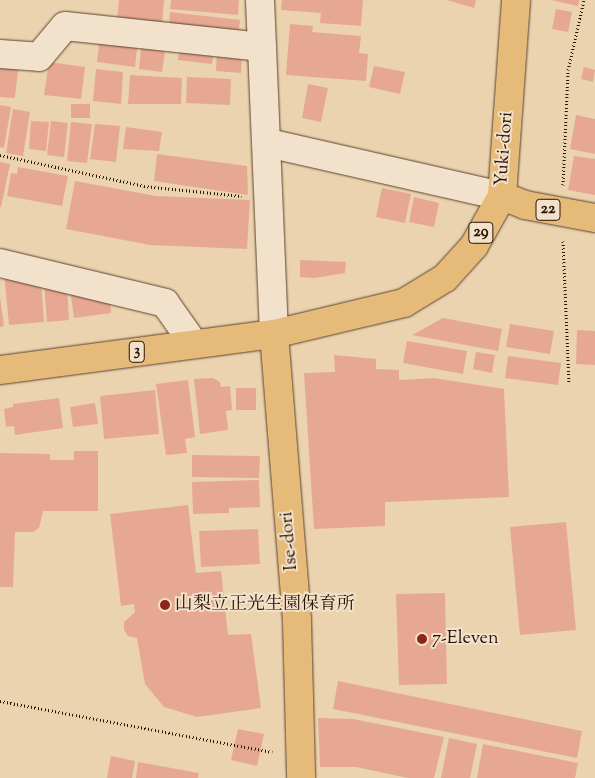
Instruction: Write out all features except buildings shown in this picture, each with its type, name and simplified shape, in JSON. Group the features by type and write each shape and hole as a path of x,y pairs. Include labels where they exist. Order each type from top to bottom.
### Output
{"main road":[{"name":"Yuki-dori","path":"274,334 404,302 445,278 474,246 502,196 516,0"},
{"name":"22","path":"502,196 525,205 595,218"},
{"name":"3","path":"0,370 274,334"},
{"name":"Ise-dori","path":"274,334 297,621 300,768"}],"street":[{"path":"260,0 268,143 274,334"},
{"path":"0,54 39,56 65,26 262,47"},
{"path":"268,143 502,196"},
{"path":"0,263 165,304 194,344"}],"path":[{"path":"570,383 562,212 568,70 584,0"},
{"path":"0,156 144,186 270,200"},
{"path":"0,701 300,768"}],"place":[{"name":"山梨立正光生園保育所","path":"165,605"},
{"name":"7-Eleven","path":"422,639"}]}
